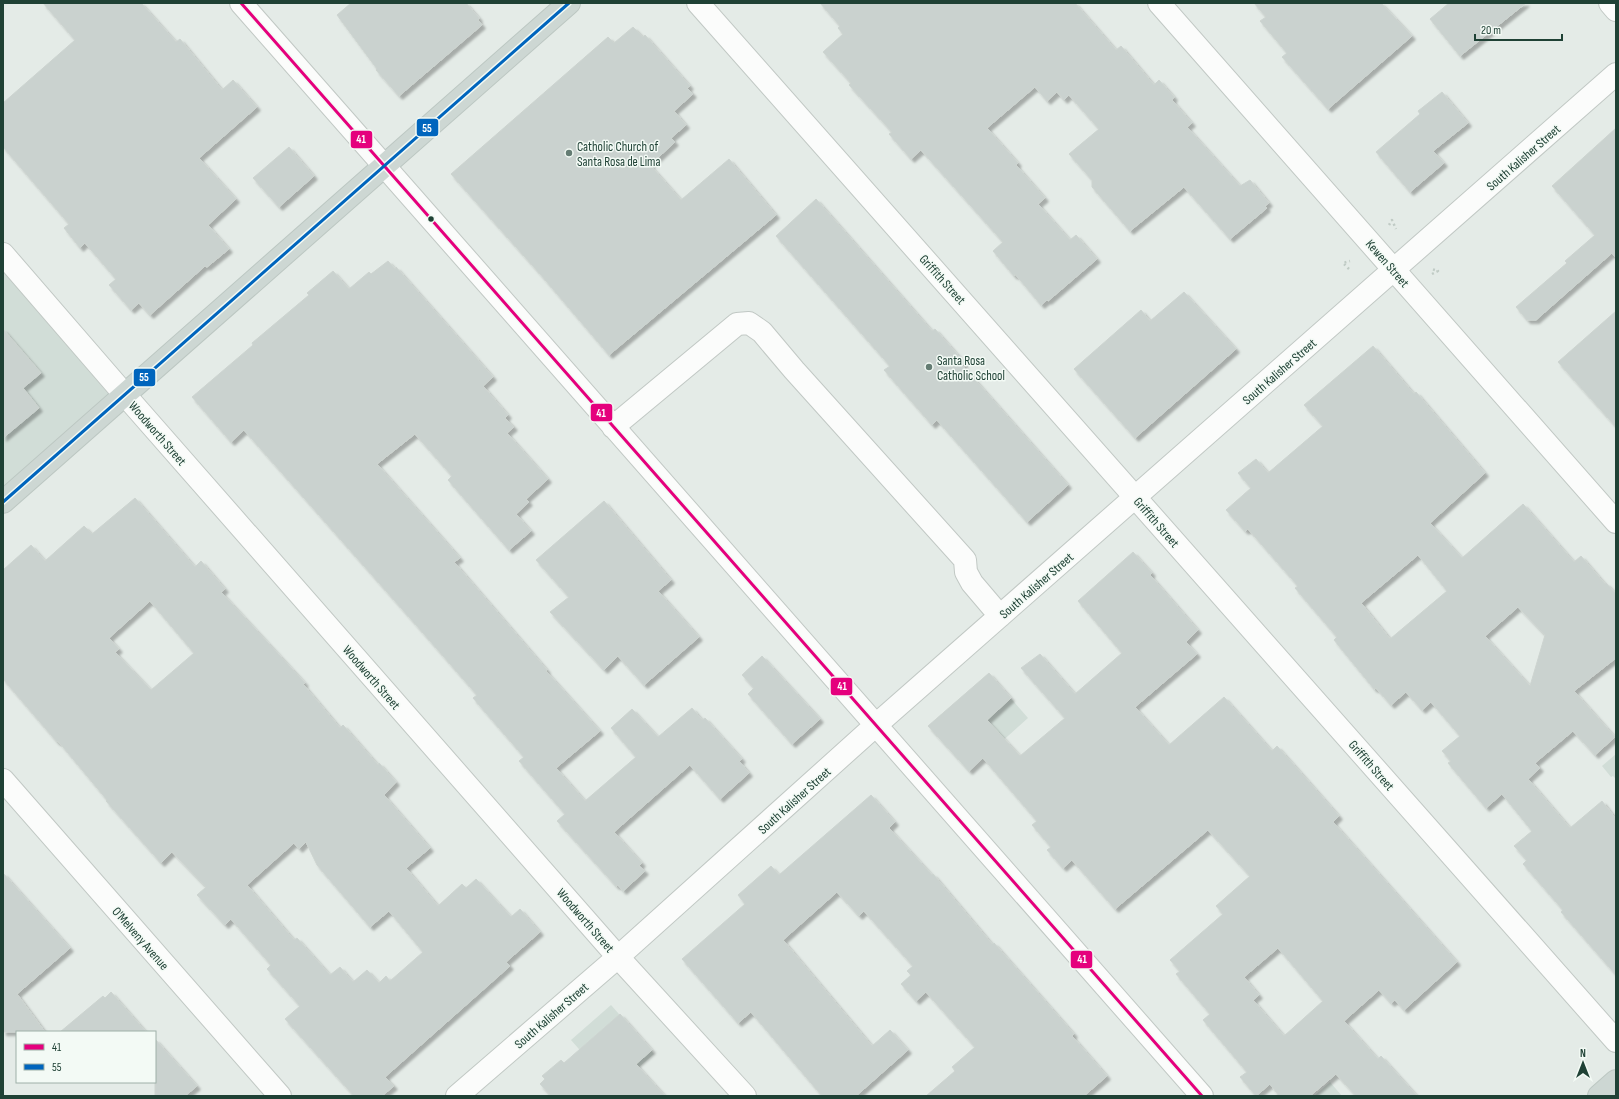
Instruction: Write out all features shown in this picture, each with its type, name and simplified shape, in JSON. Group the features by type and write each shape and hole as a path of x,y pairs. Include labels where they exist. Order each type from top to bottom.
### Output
{"main road":[{"path":"3,502 569,3"},
{"path":"1599,1096 1616,1081"}],"street":[{"path":"241,3 1202,1096"},
{"name":"Griffith Street","path":"698,3 1616,1041"},
{"name":"Kewen Street","path":"1159,3 1616,522"},
{"path":"1610,3 1616,10"},
{"name":"South Kalisher Street","path":"457,1096 618,957 876,725 1616,74"},
{"name":"Woodworth Street","path":"3,254 618,957 745,1096"},
{"path":"613,427 737,324 749,323 762,332 965,560 966,572 972,583 1000,616"},
{"name":"O'Melveny Avenue","path":"3,780 280,1096"}],"path":[{"path":"1387,229 1392,220 1396,229"},
{"path":"1349,269 1343,262 1350,261"}],"shaded area":[{"path":"3,263 125,395 3,501"},
{"path":"989,673 1028,718 969,771 928,726"},
{"path":"1616,754 1616,779 1613,776 1611,777 1602,766"},
{"path":"611,1005 654,1054 614,1089 571,1040"},
{"path":"1330,1082 1342,1096 1314,1096"}],"building":[{"path":"43,3 141,3 176,42 180,39 222,90 233,80 257,107 199,158 236,199 208,225 229,249 207,267 205,266 150,315 139,303 131,310 109,285 116,279 85,243 80,248 64,228 69,224 3,147 3,103 75,40"},
{"path":"351,3 466,3 479,18 478,20 482,25 399,96 376,70 377,69 337,15"},
{"path":"820,3 1075,3 1116,50 1121,46 1154,85 1159,80 1174,97 1172,100 1192,123 1187,127 1240,186 1250,180 1269,203 1265,206 1267,208 1230,239 1184,187 1130,231 1092,187 1092,180 1069,154 1099,129 1069,95 1064,100 1057,92 1047,101 1035,87 987,128 1018,163 1016,165 1045,198 1038,204 1070,240 1076,235 1097,259 1048,301 1047,300 1041,305 993,251 1003,242 921,150 911,159 889,134 892,132 849,85 851,83 823,52 843,34 838,28 840,26"},
{"path":"1254,3 1381,3 1412,36 1328,109 1282,57 1287,53 1260,21 1266,17"},
{"path":"1449,3 1526,3 1460,56 1430,19"},
{"path":"633,27 643,37 645,35 690,86 687,88 693,94 674,111 686,125 671,138 675,142 650,165 681,200 729,159 776,215 609,355 540,274 451,174 608,37 614,43"},
{"path":"1442,92 1468,123 1433,151 1444,163 1410,192 1376,152 1420,114 1418,111"},
{"path":"1616,128 1616,258 1612,253 1536,320 1527,320 1516,307 1567,263 1565,261 1595,235 1552,186"},
{"path":"289,147 314,176 279,207 253,178"},
{"path":"816,199 932,331 935,329 965,363 962,365 1068,485 1027,522 937,420 932,425 884,370 890,366 776,236"},
{"path":"388,261 395,269 396,267 493,377 483,386 508,415 505,418 514,427 507,433 548,479 526,499 529,502 516,514 531,531 509,550 448,480 452,476 415,434 377,464 460,558 454,562 547,670 546,671 600,731 556,768 585,801 636,757 611,728 632,709 658,737 692,708 702,720 705,718 742,759 739,761 749,773 720,799 690,765 614,832 642,863 639,866 645,871 623,891 618,885 616,886 557,821 565,814 519,761 524,757 473,698 477,695 416,625 244,430 231,442 192,397 253,345 252,343 309,295 307,293 333,271 349,289 369,272 371,274"},
{"path":"1184,292 1236,349 1135,438 1074,369 1141,310 1150,321"},
{"path":"1616,311 1616,427 1558,362"},
{"path":"3,329 41,373 23,388 39,408 3,438"},
{"path":"1373,346 1414,394 1416,392 1485,473 1430,523 1462,558 1523,504 1574,562 1581,556 1605,584 1606,583 1616,594 1616,658 1574,691 1615,737 1595,755 1573,731 1535,763 1540,768 1528,779 1570,828 1602,801 1616,819 1616,975 1561,912 1563,910 1523,864 1527,860 1514,846 1532,831 1502,794 1486,808 1448,763 1451,761 1442,751 1460,736 1431,702 1422,710 1406,692 1391,705 1376,688 1374,689 1334,640 1337,637 1295,588 1298,586 1248,529 1245,531 1226,510 1251,488 1238,473 1256,459 1268,473 1323,426 1304,405","holes":["1418,555 1447,591 1390,639 1361,603","1518,607 1545,635 1530,686 1485,636"]},
{"path":"135,498 195,567 201,561 225,589 221,592 305,683 303,684 340,728 343,725 378,765 379,763 396,782 384,795 430,848 406,868 438,906 462,884 466,888 476,879 511,917 520,909 540,932 506,962 510,966 385,1077 394,1086 382,1096 354,1096 285,1019 300,1006 267,969 271,965 231,919 225,925 197,895 206,887 172,852 161,863 106,801 107,800 58,741 57,742 3,679 3,570 31,545 45,561 84,526 92,534","holes":["150,601 194,653 151,690 115,652 119,649 109,638","306,842 317,865 370,927 389,911 423,952 390,981 386,976 379,983 367,970 353,982 340,967 330,975 297,938 294,940 247,885 294,843 299,849"]},
{"path":"604,501 671,580 658,591 699,637 644,685 618,656 604,670 550,612 569,597 536,560"},
{"path":"1133,552 1152,573 1150,575 1198,630 1186,642 1197,654 1135,707 1169,745 1224,697 1272,751 1277,746 1339,816 1333,822 1457,962 1404,1010 1395,1000 1391,1003 1379,990 1344,1021 1378,1059 1381,1056 1417,1096 1356,1096 1336,1074 1310,1096 1279,1096 1270,1084 1256,1096 1240,1077 1247,1072 1203,1020 1210,1014 1176,974 1180,971 1170,960 1223,914 1216,906 1250,876 1208,830 1115,909 1072,860 1063,868 1047,850 1051,847 1032,825 1037,821 983,758 969,771 928,726 989,673 1011,698 987,720 1020,756 1065,718 1021,668 1040,654 1075,694 1122,653 1078,601","holes":["1278,948 1323,1001 1284,1036 1253,1000 1259,995 1244,977"]},
{"path":"762,656 820,719 792,744 748,694 754,688 742,675"},
{"path":"871,795 895,822 889,828 932,875 933,874 992,944 994,943 1074,1034 1072,1036 1107,1076 1084,1096 926,1096 955,1071 952,1067 975,1047 926,992 916,1001 901,984 911,975 907,971 913,966 864,911 859,916 837,892 783,940 872,1046 890,1030 908,1050 856,1096 822,1096 751,1012 738,1023 682,959 745,904 738,895 771,866 779,875"},
{"path":"3,873 70,948 17,994 44,1031 3,1032"},
{"path":"111,992 145,1031 61,1031 103,996 105,998"},
{"path":"620,1014 652,1050 636,1064 665,1096 551,1096 540,1084 545,1079 542,1076 561,1060 564,1063"},
{"path":"156,1040 197,1086 185,1096 155,1096"}],"transit line":[{"name":"41","path":"241,3 1202,1096"},
{"name":"55","path":"3,502 569,3"}],"place":[{"name":"Catholic Church of Santa Rosa de Lima","path":"569,153"},
{"name":"Santa Rosa Catholic School","path":"929,367"}]}
